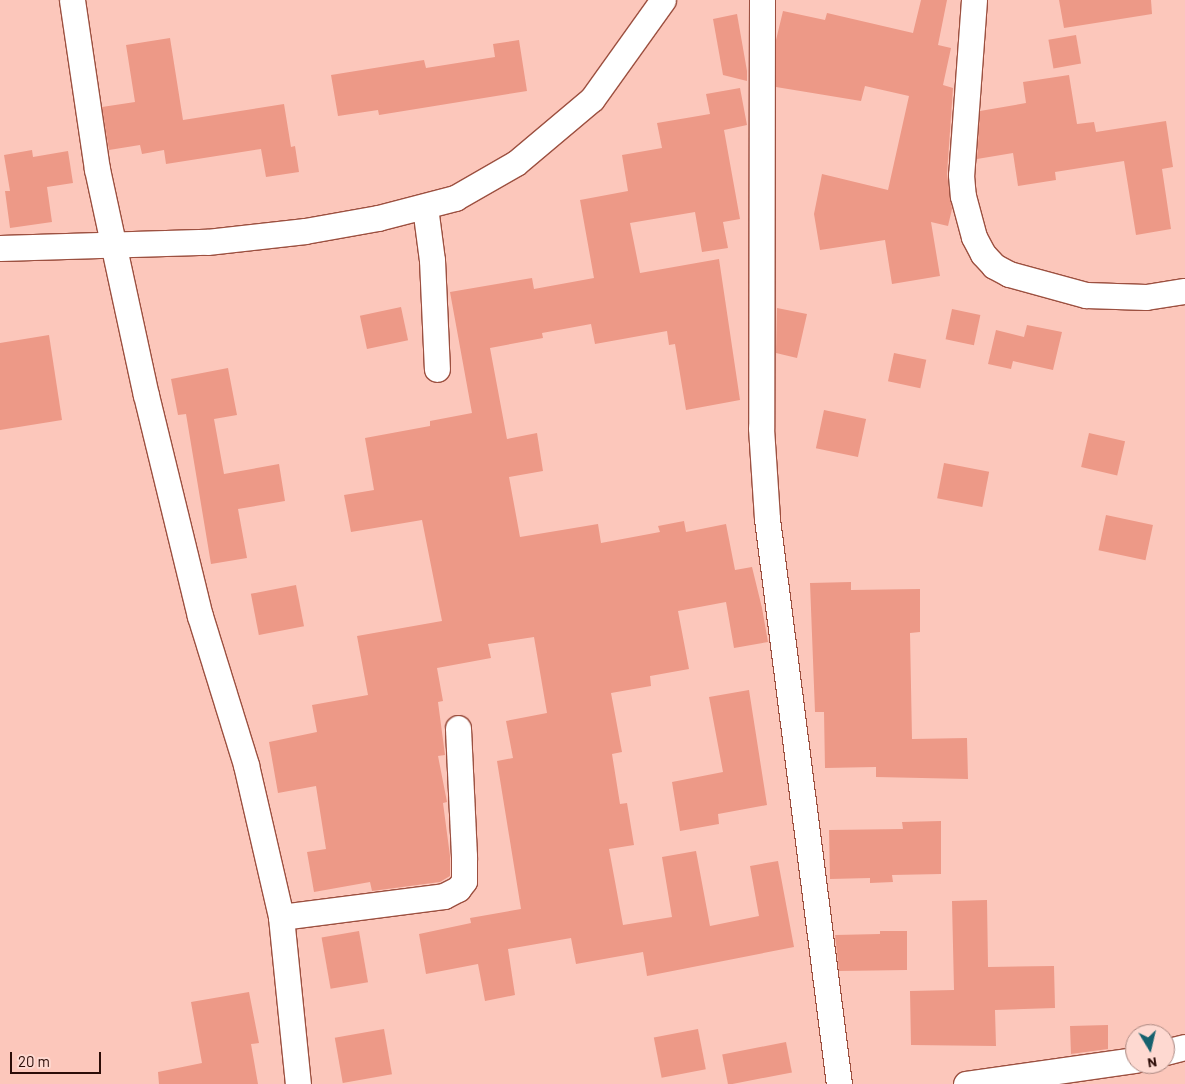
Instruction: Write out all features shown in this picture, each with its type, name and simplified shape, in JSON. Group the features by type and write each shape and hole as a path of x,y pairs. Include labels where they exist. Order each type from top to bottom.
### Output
{"street":[{"path":"72,0 97,169 125,293 200,616 246,765 281,917 298,1084"},
{"path":"0,248 116,253 305,231 425,212 455,198 516,163 592,99 663,0"},
{"path":"762,0 761,437 767,519 840,1084"},
{"path":"974,0 961,175 970,220 983,254 994,266 1009,274 1086,295 1146,297 1185,291"},
{"path":"425,212 432,260 437,369"},
{"path":"281,917 444,896 458,889 464,881 458,728"},
{"path":"966,1084 1125,1061"}],"building":[{"path":"921,0 947,0 938,45 951,48 943,85 953,88 947,174 952,209 948,226 931,222 940,276 892,284 885,240 820,250 814,214 822,174 888,190 909,96 865,86 861,101 776,87 776,40 783,11 825,20 827,13 913,33"},
{"path":"1059,0 1151,0 1152,14 1064,28"},
{"path":"737,14 747,81 723,75 713,19"},
{"path":"1076,35 1081,64 1053,68 1048,40"},
{"path":"170,38 183,120 284,104 291,147 295,146 299,172 266,177 261,149 166,164 164,150 142,154 140,145 109,150 102,107 135,102 126,45"},
{"path":"519,40 527,91 379,115 378,110 338,116 331,75 424,60 426,68 495,57 493,44"},
{"path":"1069,75 1077,124 1094,122 1096,132 1166,121 1173,167 1162,169 1171,229 1136,235 1124,161 1055,172 1056,180 1018,186 1013,153 977,159 980,111 1026,103 1023,82"},
{"path":"740,88 747,125 724,130 740,219 723,222 728,248 702,252 695,212 630,223 640,273 719,259 740,400 686,410 675,344 669,345 667,331 595,344 591,324 542,333 543,338 490,348 507,439 537,433 543,471 509,477 520,537 598,524 601,543 660,532 658,526 684,521 686,532 726,524 735,570 752,567 762,608 768,642 734,648 726,602 678,611 689,669 650,676 651,686 611,693 622,752 612,754 620,804 627,803 634,845 609,849 623,925 672,917 662,857 696,851 710,926 759,916 750,866 778,861 794,947 647,976 643,952 576,964 571,938 508,949 515,995 485,1001 478,964 426,974 419,934 471,923 470,918 521,909 497,761 513,758 506,721 547,713 534,637 488,644 491,658 437,668 443,701 438,702 445,755 438,756 447,802 443,803 450,856 450,876 440,882 372,891 370,882 314,892 307,852 326,849 316,786 278,793 269,742 317,732 312,705 368,695 357,636 442,621 422,520 351,532 344,495 374,490 365,438 430,426 430,421 472,413 450,292 532,278 534,289 594,278 580,200 628,191 622,155 662,148 657,123 710,114 706,94"},
{"path":"32,150 33,157 68,151 73,183 47,187 52,222 10,228 5,191 10,191 4,155"},
{"path":"401,307 408,340 367,349 360,316"},
{"path":"777,308 807,314 797,358 776,353"},
{"path":"952,309 980,315 974,345 946,339"},
{"path":"1027,325 1062,332 1053,370 1013,361 1011,369 988,364 996,330 1024,337"},
{"path":"49,335 62,420 0,430 0,343"},
{"path":"894,353 926,360 920,388 888,381"},
{"path":"228,368 237,415 214,419 224,474 279,464 285,501 238,509 247,558 211,564 186,414 178,415 171,379"},
{"path":"824,410 866,419 858,457 816,448"},
{"path":"1089,433 1125,441 1117,475 1081,467"},
{"path":"944,463 989,472 982,507 937,498"},
{"path":"1106,515 1153,525 1145,560 1099,550"},
{"path":"851,582 851,590 920,589 920,632 910,633 912,739 967,738 968,779 876,777 876,767 825,768 824,712 815,712 810,583"},
{"path":"296,585 304,626 259,635 251,594"},
{"path":"749,690 767,805 718,814 719,824 680,831 672,782 723,772 709,697"},
{"path":"941,821 941,874 892,875 893,882 870,883 870,878 830,879 829,830 903,829 902,822"},
{"path":"987,900 988,967 1054,966 1055,1008 995,1010 996,1046 911,1045 910,991 954,990 952,901"},
{"path":"359,931 368,982 331,989 322,938"},
{"path":"880,931 907,931 907,970 839,971 835,935 880,934"},
{"path":"249,992 259,1043 251,1044 258,1084 159,1084 158,1072 202,1063 191,1002"},
{"path":"1108,1025 1108,1049 1071,1054 1070,1026"},
{"path":"384,1029 392,1074 343,1083 335,1038"},
{"path":"698,1029 706,1069 662,1078 654,1038"},
{"path":"786,1042 792,1072 728,1084 722,1054"}]}
